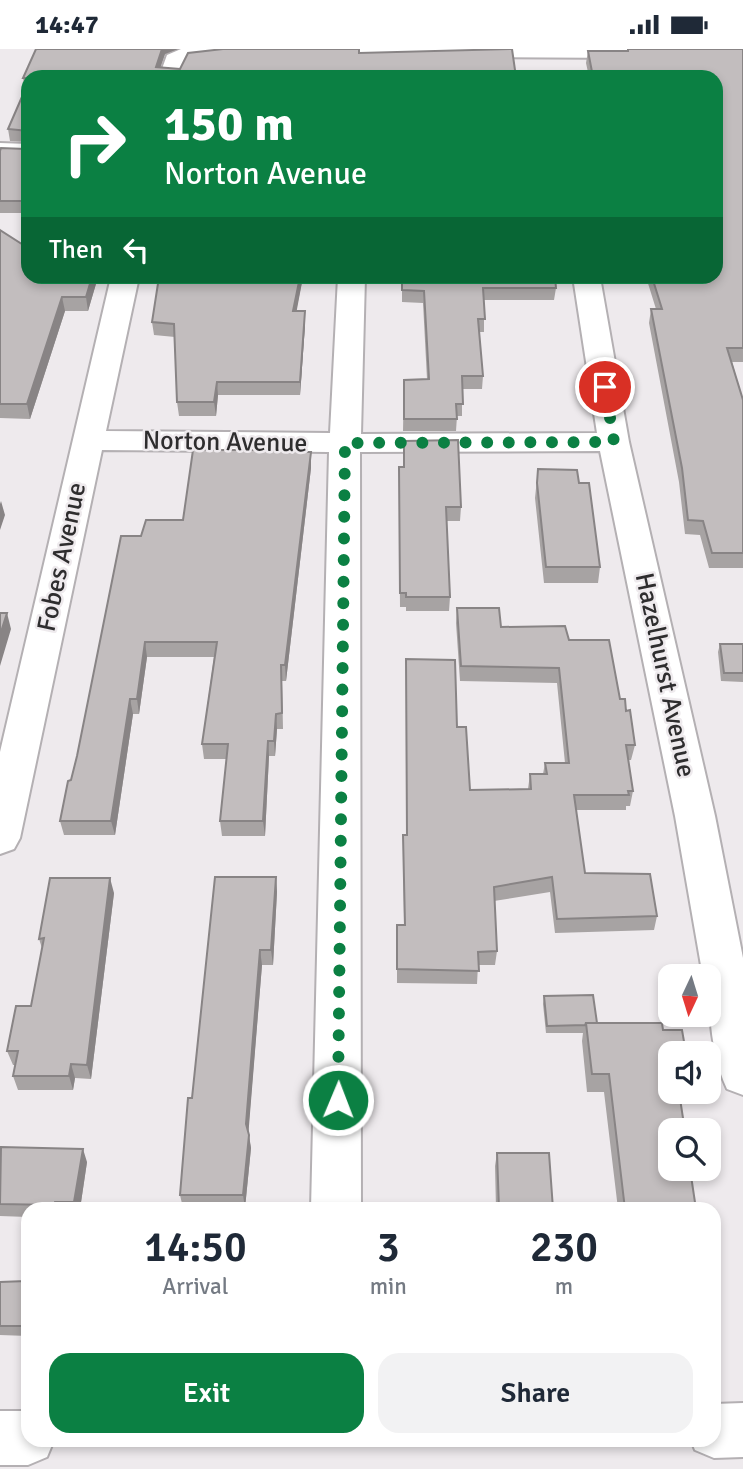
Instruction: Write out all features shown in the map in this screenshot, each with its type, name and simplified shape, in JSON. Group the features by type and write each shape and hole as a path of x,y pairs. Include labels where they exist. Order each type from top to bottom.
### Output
{"street":[{"path":"172,70 175,60 181,56 226,51 274,50 362,59 402,49 682,49"},
{"path":"545,51 549,70"},
{"path":"0,151 21,151"},
{"name":"Fobes Avenue","path":"0,838 123,284"},
{"path":"336,1202 345,443 352,284"},
{"name":"Hazelhurst Avenue","path":"588,284 614,442 695,816 741,1053"},
{"name":"Norton Avenue","path":"88,440 614,442"},
{"path":"721,1431 743,1430"},
{"path":"0,1438 21,1438"}],"building":[{"path":"36,49 162,49 156,67 180,69 188,53 223,49 359,49 359,53 512,49 515,70 27,70"},
{"path":"743,49 743,348 727,348 743,400 743,553 712,553 703,521 688,520 682,468 651,309 662,309 654,284 723,284 723,70 592,70 588,51"},
{"path":"21,99 21,130 8,129"},
{"path":"1,148 21,149 21,201 0,201"},
{"path":"0,230 21,244 21,284 90,284 86,297 62,297 27,404 0,404"},
{"path":"158,284 299,284 293,311 305,311 300,382 217,382 214,402 177,402 174,324 152,322"},
{"path":"402,284 556,284 556,288 483,288 485,319 478,319 483,376 462,376 463,404 456,404 457,419 404,419 404,380 429,379 424,291 402,290"},
{"path":"458,440 461,507 446,507 450,597 406,597 406,593 400,593 399,467 404,467 404,441"},
{"path":"193,450 311,452 285,665 281,665 282,713 276,714 274,741 268,741 263,821 220,821 228,744 202,744 217,642 145,642 137,699 130,699 111,821 60,821 68,781 71,780 77,756 121,536 141,536 146,520 183,520"},
{"path":"538,469 577,470 579,483 589,483 600,567 546,567 537,483"},
{"path":"457,608 499,608 501,627 565,626 569,640 609,640 620,699 625,699 626,711 630,710 635,745 626,745 633,791 628,791 629,795 574,795 585,873 650,874 657,916 557,919 552,877 494,887 497,951 478,952 479,971 397,969 397,925 405,925 403,835 407,835 406,659 455,660 457,727 466,727 470,790 531,789 530,774 547,774 545,763 569,763 559,668 461,666"},
{"path":"0,613 7,613 0,635"},
{"path":"720,644 743,644 743,673 724,673"},
{"path":"215,877 276,877 271,950 260,950 243,1195 180,1195 188,1098 192,1098"},
{"path":"50,878 110,878 87,1065 71,1064 69,1076 13,1076 18,1051 7,1051 16,1006 31,1006 44,938 39,939"},
{"path":"593,995 597,1023 547,1026 544,996"},
{"path":"586,1023 658,1023 658,1027 663,1027 663,1030 682,1030 684,1041 658,1041 658,1104 681,1104 683,1118 658,1118 658,1181 692,1181 695,1202 624,1202 609,1074 592,1074"},
{"path":"1,1147 83,1149 74,1202 0,1204"},
{"path":"497,1153 549,1153 552,1202 499,1202"},
{"path":"21,1281 21,1326 0,1326 0,1282"}],"route":[{"path":"338,1100 345,443 614,442 605,387"}]}
